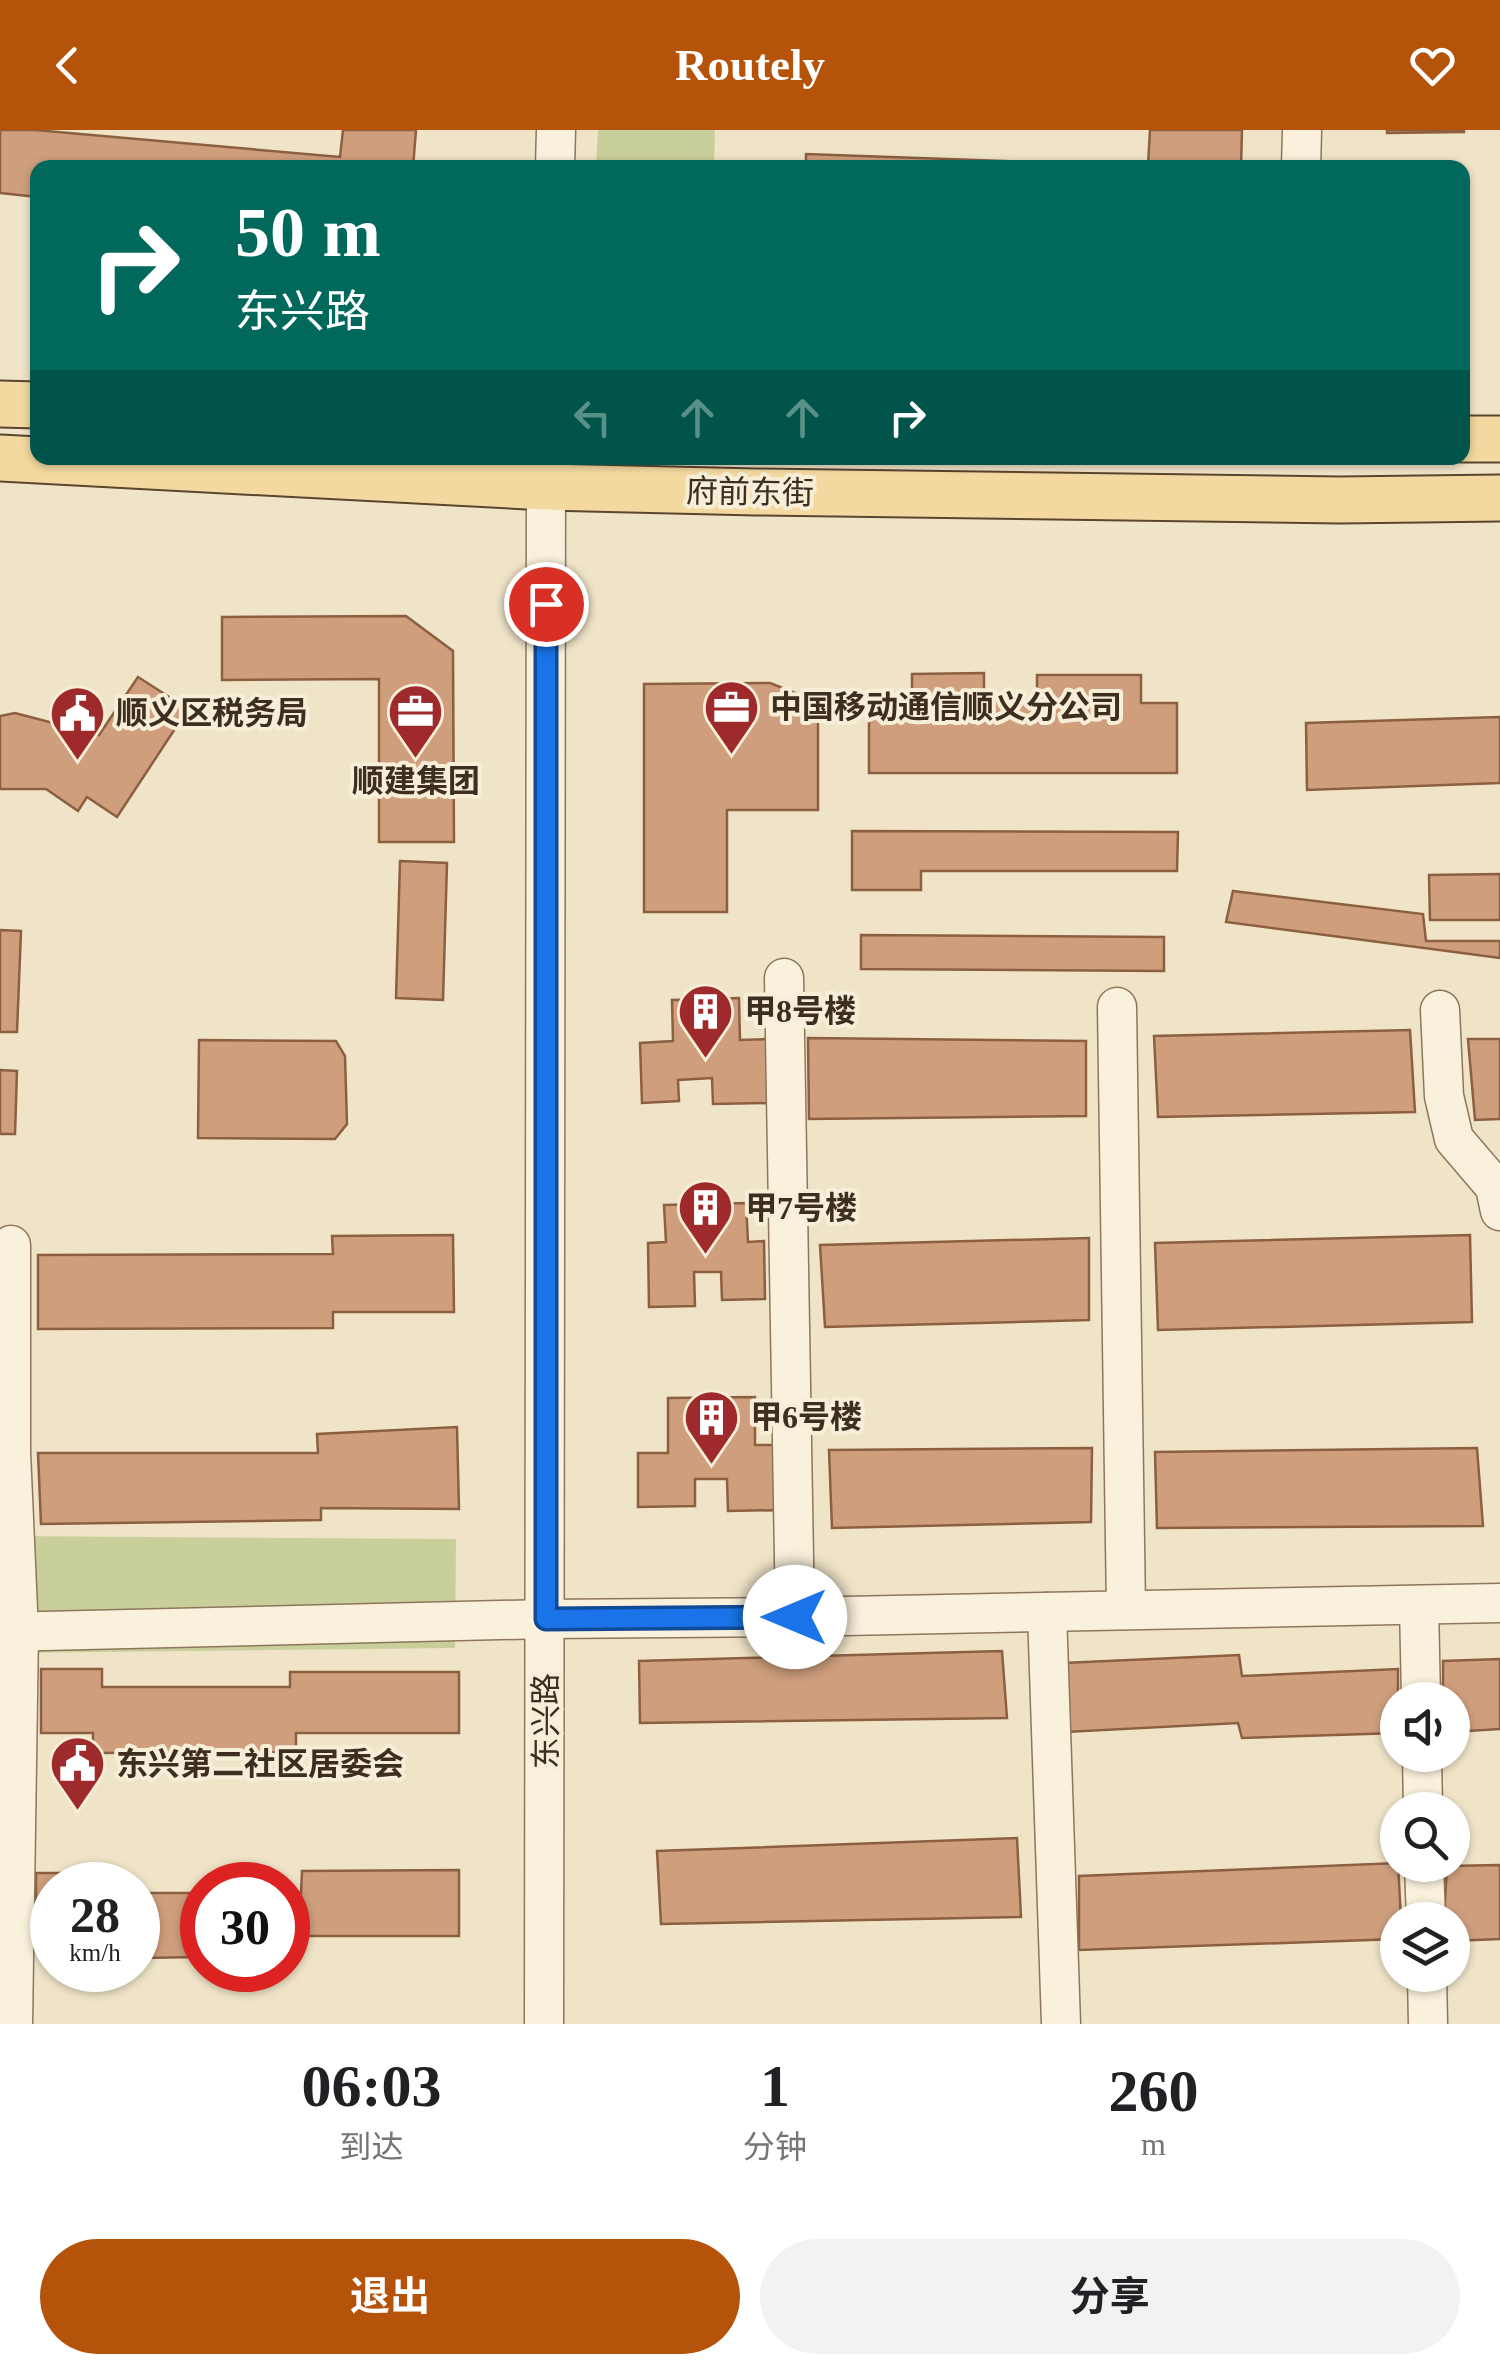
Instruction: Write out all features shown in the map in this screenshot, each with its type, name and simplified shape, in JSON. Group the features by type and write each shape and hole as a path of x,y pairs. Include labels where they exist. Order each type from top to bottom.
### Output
{"main road":[{"path":"0,404 30,405"},
{"path":"1470,439 1500,439"},
{"name":"府前东街","path":"0,458 30,459"},
{"name":"府前东街","path":"273,465 546,472 756,492 1340,500 1500,498"}],"street":[{"path":"555,160 556,130"},
{"path":"1301,160 1302,130"},
{"name":"东兴路","path":"544,2024 546,472"},
{"path":"784,978 795,1617"},
{"path":"1116,1007 1126,1610"},
{"path":"1440,1010 1444,1096 1454,1139 1495,1188 1500,1212"},
{"path":"11,1245 12,2024"},
{"path":"10,1632 1500,1603"},
{"path":"1419,1605 1421,1682"},
{"path":"1047,1612 1061,2024"},
{"path":"1427,1992 1428,2024"}],"green space":[{"path":"598,130 715,130 714,160 596,160"},
{"path":"0,1536 456,1539 455,1648 6,1653"}],"building":[{"path":"0,130 340,157 343,130 416,130 414,160 30,160 30,196 0,193"},
{"path":"1150,130 1242,130 1241,160 1148,160"},
{"path":"1464,130 1464,132 1387,133"},
{"path":"806,154 977,160 806,160"},
{"name":"顺建集团","path":"406,616 453,651 454,842 379,842 379,679 222,680 222,617"},
{"path":"984,673 984,701 1037,701 1037,675 1141,675 1141,703 1177,703 1177,773 869,773 869,699 912,698 912,674"},
{"name":"顺义区税务局","path":"138,677 188,709 117,817 87,797 78,811 46,789 0,789 0,716 15,713 99,735"},
{"name":"中国移动通信顺义分公司","path":"770,683 818,702 818,810 727,810 727,912 644,912 644,684"},
{"path":"1500,717 1500,783 1307,790 1306,723"},
{"path":"852,831 1178,832 1177,871 921,871 921,890 852,890"},
{"path":"400,861 447,863 443,1000 396,998"},
{"path":"1500,874 1500,920 1430,920 1429,875"},
{"path":"1233,891 1423,914 1426,941 1500,941 1500,958 1226,922"},
{"path":"0,930 21,931 17,1032 0,1032"},
{"path":"861,935 1164,937 1164,971 861,969"},
{"name":"甲8号楼","path":"739,998 740,1040 768,1039 770,1103 713,1104 712,1078 678,1080 679,1101 642,1103 640,1043 673,1041 672,1000"},
{"path":"1410,1030 1415,1112 1158,1117 1154,1036"},
{"path":"808,1038 1086,1041 1086,1116 809,1119"},
{"path":"1468,1039 1500,1039 1500,1119 1475,1120"},
{"path":"199,1040 336,1041 345,1056 347,1124 335,1139 198,1138"},
{"path":"0,1070 17,1071 15,1134 0,1134"},
{"name":"甲7号楼","path":"746,1203 748,1242 764,1241 765,1299 722,1300 721,1272 694,1272 695,1306 649,1307 648,1243 666,1242 664,1205"},
{"path":"453,1235 454,1312 333,1312 333,1328 38,1329 38,1255 333,1254 332,1236"},
{"path":"1470,1235 1472,1322 1158,1330 1155,1243"},
{"path":"1089,1238 1089,1320 825,1327 820,1245"},
{"name":"甲6号楼","path":"755,1397 755,1445 784,1445 784,1510 728,1511 727,1479 695,1479 695,1506 638,1507 638,1453 668,1453 668,1398"},
{"path":"457,1427 459,1509 321,1508 321,1520 41,1524 38,1453 318,1453 317,1434"},
{"path":"1092,1448 1091,1522 832,1528 829,1450"},
{"path":"1477,1448 1483,1526 1157,1528 1155,1452"},
{"path":"1002,1651 1007,1718 640,1723 639,1661"},
{"path":"1239,1655 1242,1676 1398,1669 1398,1682 1380,1682 1380,1734 1242,1738 1238,1723 1066,1732 1064,1663"},
{"path":"1500,1659 1500,1729 1470,1731 1470,1682 1443,1682 1443,1661"},
{"path":"41,1669 102,1669 102,1687 290,1687 290,1672 459,1672 459,1733 296,1733 296,1752 93,1753 93,1733 41,1733"},
{"path":"1017,1838 1021,1917 661,1924 657,1851"},
{"path":"1380,1864 1380,1882 1399,1882 1400,1902 1380,1902 1380,1940 1079,1950 1079,1876"},
{"path":"1500,1865 1500,1939 1470,1940 1470,1902 1445,1902 1446,1882 1470,1882 1470,1866"},
{"path":"459,1870 459,1936 310,1936 310,1871"},
{"path":"160,1893 180,1893 180,1957 160,1958"}],"place":[{"name":"中国移动通信顺义分公司","path":"731,756"},
{"name":"顺建集团","path":"416,761"},
{"name":"顺义区税务局","path":"77,762"},
{"name":"甲8号楼","path":"705,1060"},
{"name":"甲7号楼","path":"706,1257"},
{"name":"甲6号楼","path":"711,1466"},
{"name":"东兴第二社区居委会","path":"77,1813"}],"route":[{"path":"546,604 546,1619 795,1617"}]}
